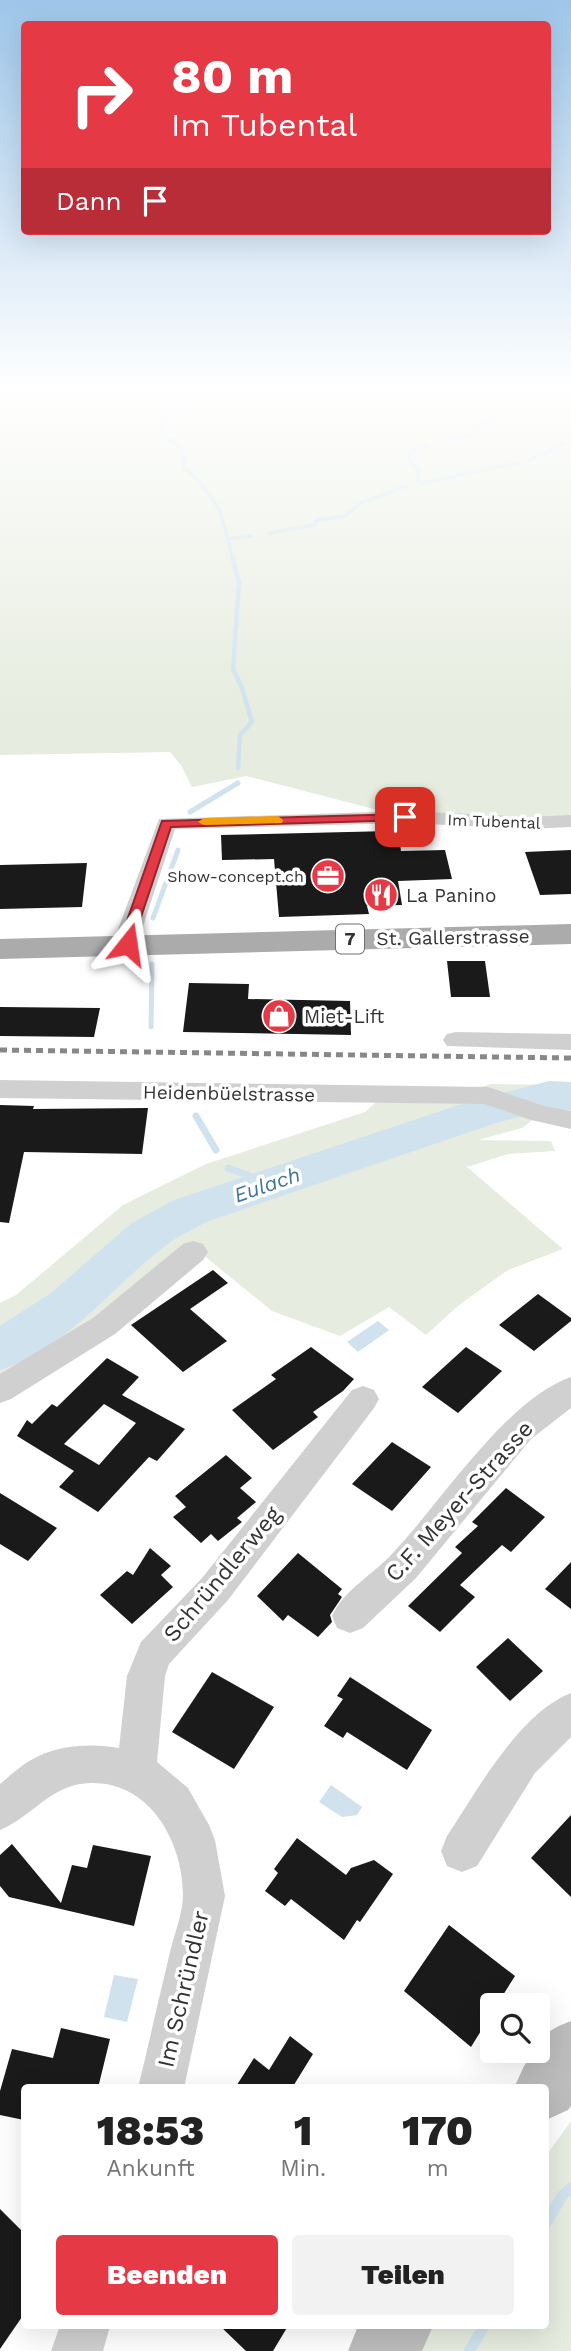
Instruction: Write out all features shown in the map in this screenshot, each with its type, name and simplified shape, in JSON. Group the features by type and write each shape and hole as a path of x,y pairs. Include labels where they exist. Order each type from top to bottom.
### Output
{"main road":[{"name":"St. Gallerstrasse","path":"0,949 571,934"},
{"path":"549,2084 571,2052"},
{"path":"383,2351 396,2329"}],"street":[{"name":"Im Tubental","path":"128,944 129,932 166,823 405,817 529,823 571,821"},
{"path":"456,1040 571,1042"},
{"name":"Heidenbüelstrasse","path":"0,1089 458,1094 488,1096 540,1114 571,1120"},
{"path":"0,1390 104,1326 193,1252"},
{"name":"C.F. Meyer-Strasse","path":"350,1616 403,1567 519,1429 571,1390"},
{"name":"Schründlerweg","path":"136,1772 146,1676 154,1654 215,1589 363,1399"},
{"path":"462,1851 521,1759 571,1711"},
{"name":"Im Schründler","path":"0,1810 44,1774 92,1763 136,1772 174,1802 194,1840 204,1896 162,2084"},
{"path":"77,2351 84,2329"}],"shaded area":[{"path":"0,500 571,500 571,821 405,817 246,776 192,787 181,765 170,752 0,755"},
{"path":"491,1084 571,1085 571,1119 540,1114 522,1128 478,1140 551,1141 555,1151 508,1154 467,1167 563,1249 508,1270 459,1305 426,1335 389,1307 340,1336 272,1311 197,1250 0,1390 0,1303 16,1295 123,1205 206,1164 365,1112 385,1094 458,1094"},
{"path":"571,2121 571,2351 416,2351 428,2329 549,2329 549,2152"}],"water":[{"path":"378,1321 389,1330 358,1352 347,1342"},
{"path":"331,1785 362,1807 357,1815 342,1817 319,1802"},
{"path":"114,1975 138,1979 127,2022 104,2017"}],"building":[{"path":"390,831 392,844 400,844 401,851 445,850 452,879 398,881 402,905 367,906 369,914 279,917 274,859 222,860 221,835"},
{"path":"571,850 571,894 540,895 525,852"},
{"path":"87,863 82,907 0,909 0,865"},
{"path":"447,961 485,961 490,997 451,997"},
{"path":"189,983 249,984 248,999 350,1001 351,1035 183,1032"},
{"path":"0,1007 100,1008 94,1037 0,1036"},
{"path":"0,1105 34,1106 33,1109 148,1108 142,1154 24,1152 9,1223 0,1222"},
{"path":"213,1270 228,1283 190,1309 227,1341 183,1372 131,1325"},
{"path":"538,1294 571,1318 571,1321 534,1351 499,1325"},
{"path":"311,1347 354,1379 343,1391 313,1412 318,1417 273,1450 232,1410 276,1379 271,1375"},
{"path":"466,1347 502,1371 458,1413 422,1387"},
{"path":"107,1358 139,1377 122,1395 185,1429 157,1461 149,1457 98,1512 59,1487 74,1471 17,1436 27,1420 32,1424 52,1404 57,1407","holes":["104,1404 136,1423 99,1465 64,1444"]},
{"path":"392,1442 431,1467 392,1511 352,1484"},
{"path":"226,1455 252,1478 240,1488 256,1502 237,1518 242,1522 218,1541 211,1534 201,1543 173,1517 186,1507 175,1496"},
{"path":"506,1488 545,1517 511,1552 502,1545 460,1585 475,1597 440,1632 408,1606 462,1553 455,1547 478,1526 472,1522"},
{"path":"0,1493 57,1528 28,1561 0,1544"},
{"path":"150,1548 171,1566 161,1575 173,1587 132,1624 100,1595 127,1571 133,1575"},
{"path":"298,1553 342,1589 338,1594 342,1597 330,1615 332,1622 318,1637 288,1615 283,1621 257,1596"},
{"path":"571,1562 571,1609 545,1589"},
{"path":"508,1638 543,1671 510,1701 476,1667"},
{"path":"212,1672 274,1707 234,1769 172,1732"},
{"path":"350,1677 432,1730 407,1770 347,1732 343,1738 324,1726 343,1699 337,1696"},
{"path":"571,1815 571,1897 531,1858"},
{"path":"297,1838 346,1875 351,1868 374,1860 393,1874 360,1922 357,1920 344,1940 291,1899 285,1906 265,1891 278,1873 274,1869"},
{"path":"12,1844 61,1903 72,1865 87,1868 93,1845 151,1856 134,1926 9,1897 0,1886 0,1855"},
{"path":"449,1925 515,1976 504,1993 480,1993 480,2032 471,2047 404,1991"},
{"path":"61,2028 110,2039 99,2084 21,2084 21,2119 0,2115 0,2091 12,2049 53,2058"},
{"path":"290,2036 313,2054 294,2084 238,2084 254,2058 269,2070"},
{"path":"0,2209 21,2230 21,2318 0,2349"},
{"path":"223,2329 286,2329 273,2351 246,2351"}],"waterway":[{"path":"212,500 220,510 233,559"},
{"path":"269,533 315,525 316,520 345,516 370,500"},
{"path":"228,539 251,536"},
{"path":"232,557 239,583 233,669 252,722 240,735 238,768"},
{"path":"190,812 238,783"},
{"path":"153,918 178,850"},
{"path":"151,1027 152,964"},
{"name":"Eulach","path":"0,1351 68,1306 148,1235 190,1211 483,1112 549,1095 571,1096"},
{"path":"196,1116 216,1150"},
{"path":"228,1168 269,1183"},
{"path":"549,2218 562,2196 571,2188"},
{"path":"469,2351 482,2329"}],"railway":[{"path":"0,1050 571,1058"}],"slow traffic":[{"path":"204,822 278,820"}],"place":[{"name":"Show-concept.ch","path":"328,876"},
{"name":"La Panino","path":"381,895"},
{"name":"Miet-Lift","path":"279,1016"}],"route":[{"path":"128,944 129,932 166,823 405,817"}]}
